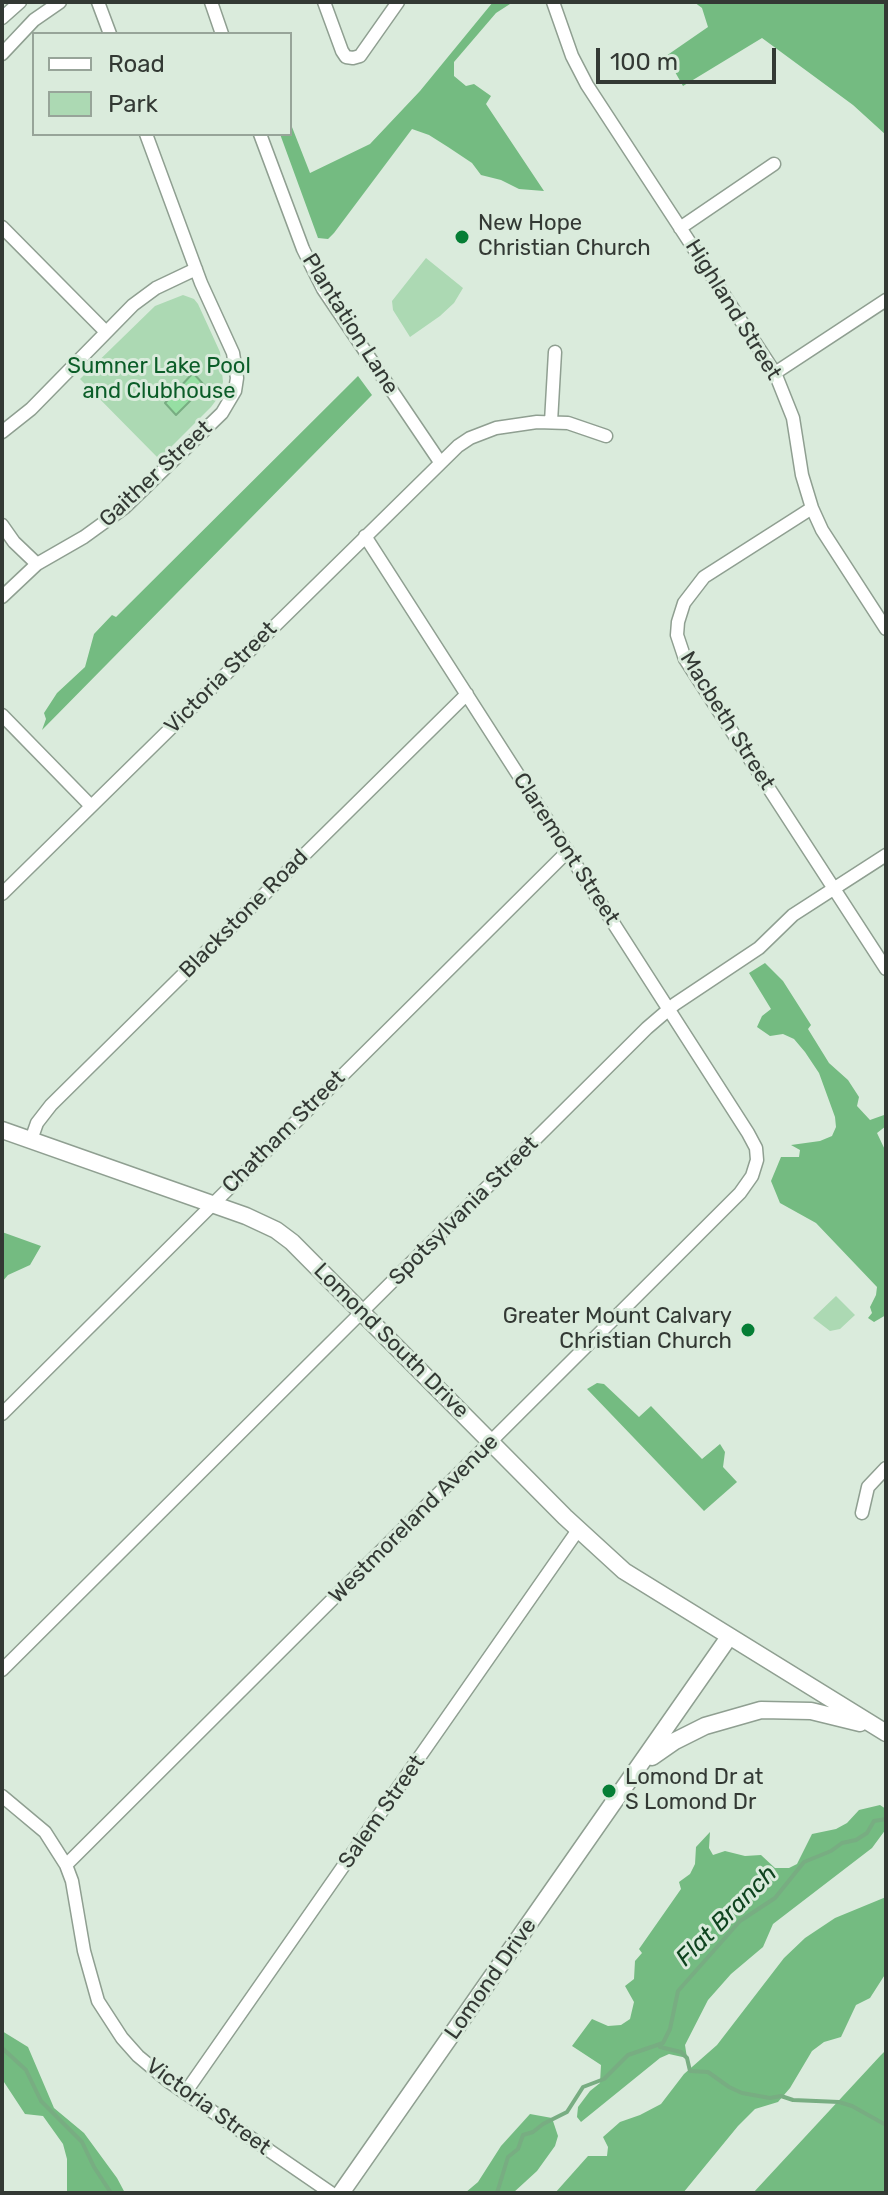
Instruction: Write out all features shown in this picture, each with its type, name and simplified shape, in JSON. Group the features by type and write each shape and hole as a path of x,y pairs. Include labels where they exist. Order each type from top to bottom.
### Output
{"main road":[{"name":"Lomond South Drive","path":"2,1130 246,1216 276,1230 292,1242 578,1530 631,1576 729,1637"},
{"name":"Lomond Drive","path":"341,2193 729,1637 885,1732"},
{"name":"Lomond Drive","path":"641,1765 675,1741 705,1726 761,1710 811,1711 885,1732"}],"street":[{"path":"2,18 20,2"},
{"path":"2,54 34,20 60,2"},
{"path":"98,2 109,32"},
{"path":"211,2 221,32"},
{"path":"324,2 342,51 346,57 353,58 360,56 398,2"},
{"name":"Highland Street","path":"553,2 572,56 587,85 775,373 793,418 802,475 812,508 822,530 886,629"},
{"name":"Gaither Street","path":"2,597 37,564 95,530 124,508 230,403 237,378 236,366 147,136"},
{"name":"Plantation Lane","path":"261,136 317,279 440,462"},
{"path":"680,228 774,164"},
{"path":"2,227 106,332"},
{"path":"2,432 31,409 127,310 156,288 196,269"},
{"path":"775,373 886,300"},
{"path":"551,422 555,352"},
{"name":"Victoria Street","path":"2,894 440,462 470,438 515,424 551,422 581,426 606,436"},
{"name":"Macbeth Street","path":"812,508 704,577 684,603 677,635 685,659 886,969"},
{"path":"2,525 14,542 37,564"},
{"name":"Claremont Street","path":"365,536 748,1133 756,1148 755,1166"},
{"name":"Blackstone Road","path":"31,1140 37,1123 51,1105 467,694"},
{"path":"2,715 91,806"},
{"name":"Chatham Street","path":"2,1414 568,851"},
{"name":"Spotsylvania Street","path":"2,1670 669,1009 759,948 793,915 886,855"},
{"name":"Westmoreland Avenue","path":"66,1865 740,1193 755,1166"},
{"path":"862,1513 868,1487 886,1468"},
{"name":"Salem Street","path":"185,2093 578,1530"},
{"name":"Victoria Street","path":"2,1796 45,1832 66,1865 98,2001 122,2038 138,2056 185,2093 331,2193"}],"green space":[{"path":"426,258 463,288 454,303 440,316 410,337 393,310 392,301"},
{"name":"Sumner Lake Pool and Clubhouse","path":"183,295 198,304 220,352 223,382 211,407 159,459 80,379 155,306"},
{"path":"836,1296 855,1315 840,1329 830,1331 813,1318"}],"shaded area":[{"path":"493,2 509,2 454,62 454,76 466,86 474,84 491,96 486,104 544,191 519,189 481,175 472,163 448,147 412,129 334,233 328,239 318,238 281,136 292,136 292,127 310,173 370,144 420,91"},
{"path":"694,2 886,2 886,135 853,105 762,38 683,86 666,56 708,27 702,8"},
{"path":"193,373 205,386 176,415 165,403"},
{"path":"358,376 372,395 42,730 46,719 44,713 57,693 85,667 94,634 112,615 116,617"},
{"path":"765,963 783,981 811,1025 808,1029 829,1063 848,1080 859,1097 857,1106 870,1120 884,1115 886,1126 877,1133 886,1152 886,1315 874,1322 868,1318 872,1313 870,1307 877,1287 816,1223 780,1203 771,1181 781,1157 799,1157 800,1150 791,1145 820,1141 832,1136 836,1127 819,1073 805,1052 794,1039 783,1034 770,1036 757,1027 762,1016 771,1009 749,973"},
{"path":"2,1232 41,1246 30,1265 8,1275 2,1282"},
{"path":"597,1383 604,1384 639,1417 651,1406 702,1459 720,1444 725,1452 723,1467 737,1482 704,1511 587,1389"},
{"path":"880,1805 886,1809 886,1829 872,1848 773,1924 763,1947 731,1974 708,2000 685,2045 687,2058 669,2054 660,2058 581,2122 577,2117 578,2107 600,2083 601,2065 572,2046 592,2019 608,2026 621,2025 630,2019 634,2002 625,1986 634,1979 635,1961 642,1953 639,1949 681,1889 679,1882 690,1874 695,1864 696,1847 710,1832 709,1848 713,1855 725,1851 745,1856 761,1855 775,1868 789,1868 797,1864 812,1834 836,1829 859,1810"},
{"path":"886,1897 886,1973 870,1998 856,2005 841,2037 824,2042 812,2051 778,2102 755,2109 738,2126 683,2193 555,2193 588,2156 607,2156 608,2147 603,2137 620,2122 661,2104 684,2074 717,2045 784,1958 805,1938 835,1918"},
{"path":"2,2031 28,2047 54,2108 84,2133 125,2193 67,2193 67,2159 63,2144 43,2116 25,2114 2,2079"},
{"path":"886,2050 886,2193 753,2193 881,2055"},
{"path":"530,2114 552,2118 558,2136 555,2146 537,2171 513,2193 465,2193 478,2182 501,2146"}],"waterway":[{"name":"Flat Branch","path":"497,2193 508,2157 518,2149 523,2135 567,2112 583,2087 604,2079 628,2055 663,2043 670,2029 678,1991 740,1921 775,1898 804,1862 842,1843 856,1840 867,1833 874,1821 886,1819"},
{"path":"660,2047 681,2052 687,2058 690,2071 708,2072 742,2093 839,2102 886,2125"},
{"path":"2,2048 26,2070 41,2101 82,2142 111,2193"}],"place":[{"name":"New Hope Christian Church","path":"462,237"},
{"name":"Greater Mount Calvary Christian Church","path":"748,1330"},
{"name":"Lomond Dr at S Lomond Dr","path":"609,1791"}]}
